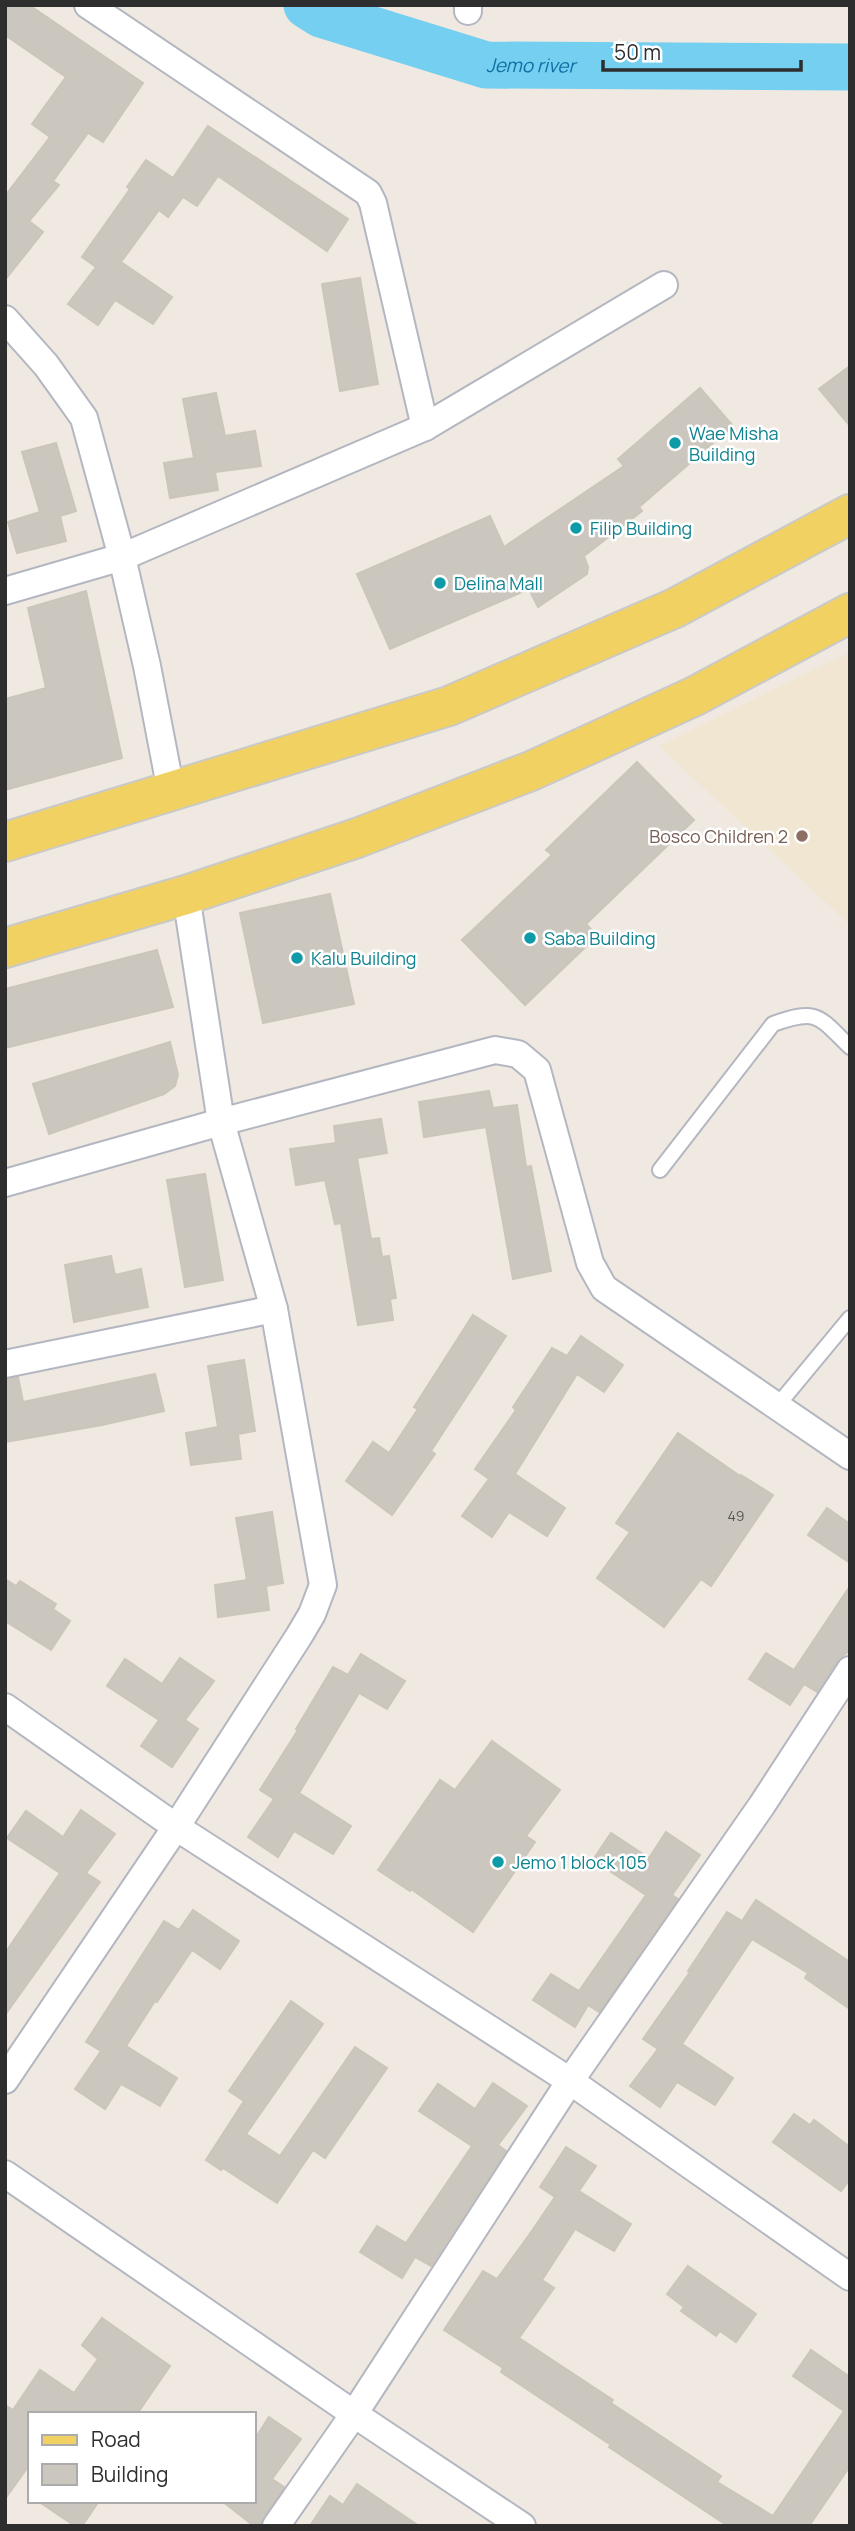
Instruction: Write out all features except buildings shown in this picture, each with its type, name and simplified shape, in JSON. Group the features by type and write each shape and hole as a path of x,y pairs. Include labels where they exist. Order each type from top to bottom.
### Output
{"main road":[{"path":"5,842 449,706 676,608 850,514"},
{"path":"5,948 186,895 357,838 531,771 695,696 850,613"}],"street":[{"path":"88,5 368,193 373,203 425,427"},
{"path":"5,591 122,557 425,427 664,285"},
{"path":"5,319 46,365 84,418 122,557 147,666 171,791"},
{"path":"5,2080 176,1827 299,1636 312,1614 323,1585 274,1309 221,1122 186,895"},
{"path":"5,1183 221,1122 495,1050 518,1054 537,1070 590,1263 604,1288 850,1456"},
{"path":"5,1364 274,1309"},
{"path":"276,2526 354,2414 570,2081 762,1805 850,1670"},
{"path":"5,1707 176,1827 570,2081 850,2277"},
{"path":"5,2174 522,2526"}],"lane":[{"path":"660,1170 773,1024 799,1015 821,1019 850,1047"},
{"path":"777,1406 850,1318"}],"shaded area":[{"name":"Bosco Children 2","path":"850,652 850,925 659,746"}],"waterway":[{"name":"Jemo river","path":"307,5 321,14 486,65 850,67"}],"place":[{"name":"Wae Misha Building","path":"675,443"},
{"name":"Filip Building","path":"576,528"},
{"name":"Delina Mall","path":"440,583"},
{"name":"Bosco Children 2","path":"802,836"},
{"name":"Saba Building","path":"530,938"},
{"name":"Kalu Building","path":"297,958"},
{"name":"Jemo 1 block 105","path":"498,1862"}]}
